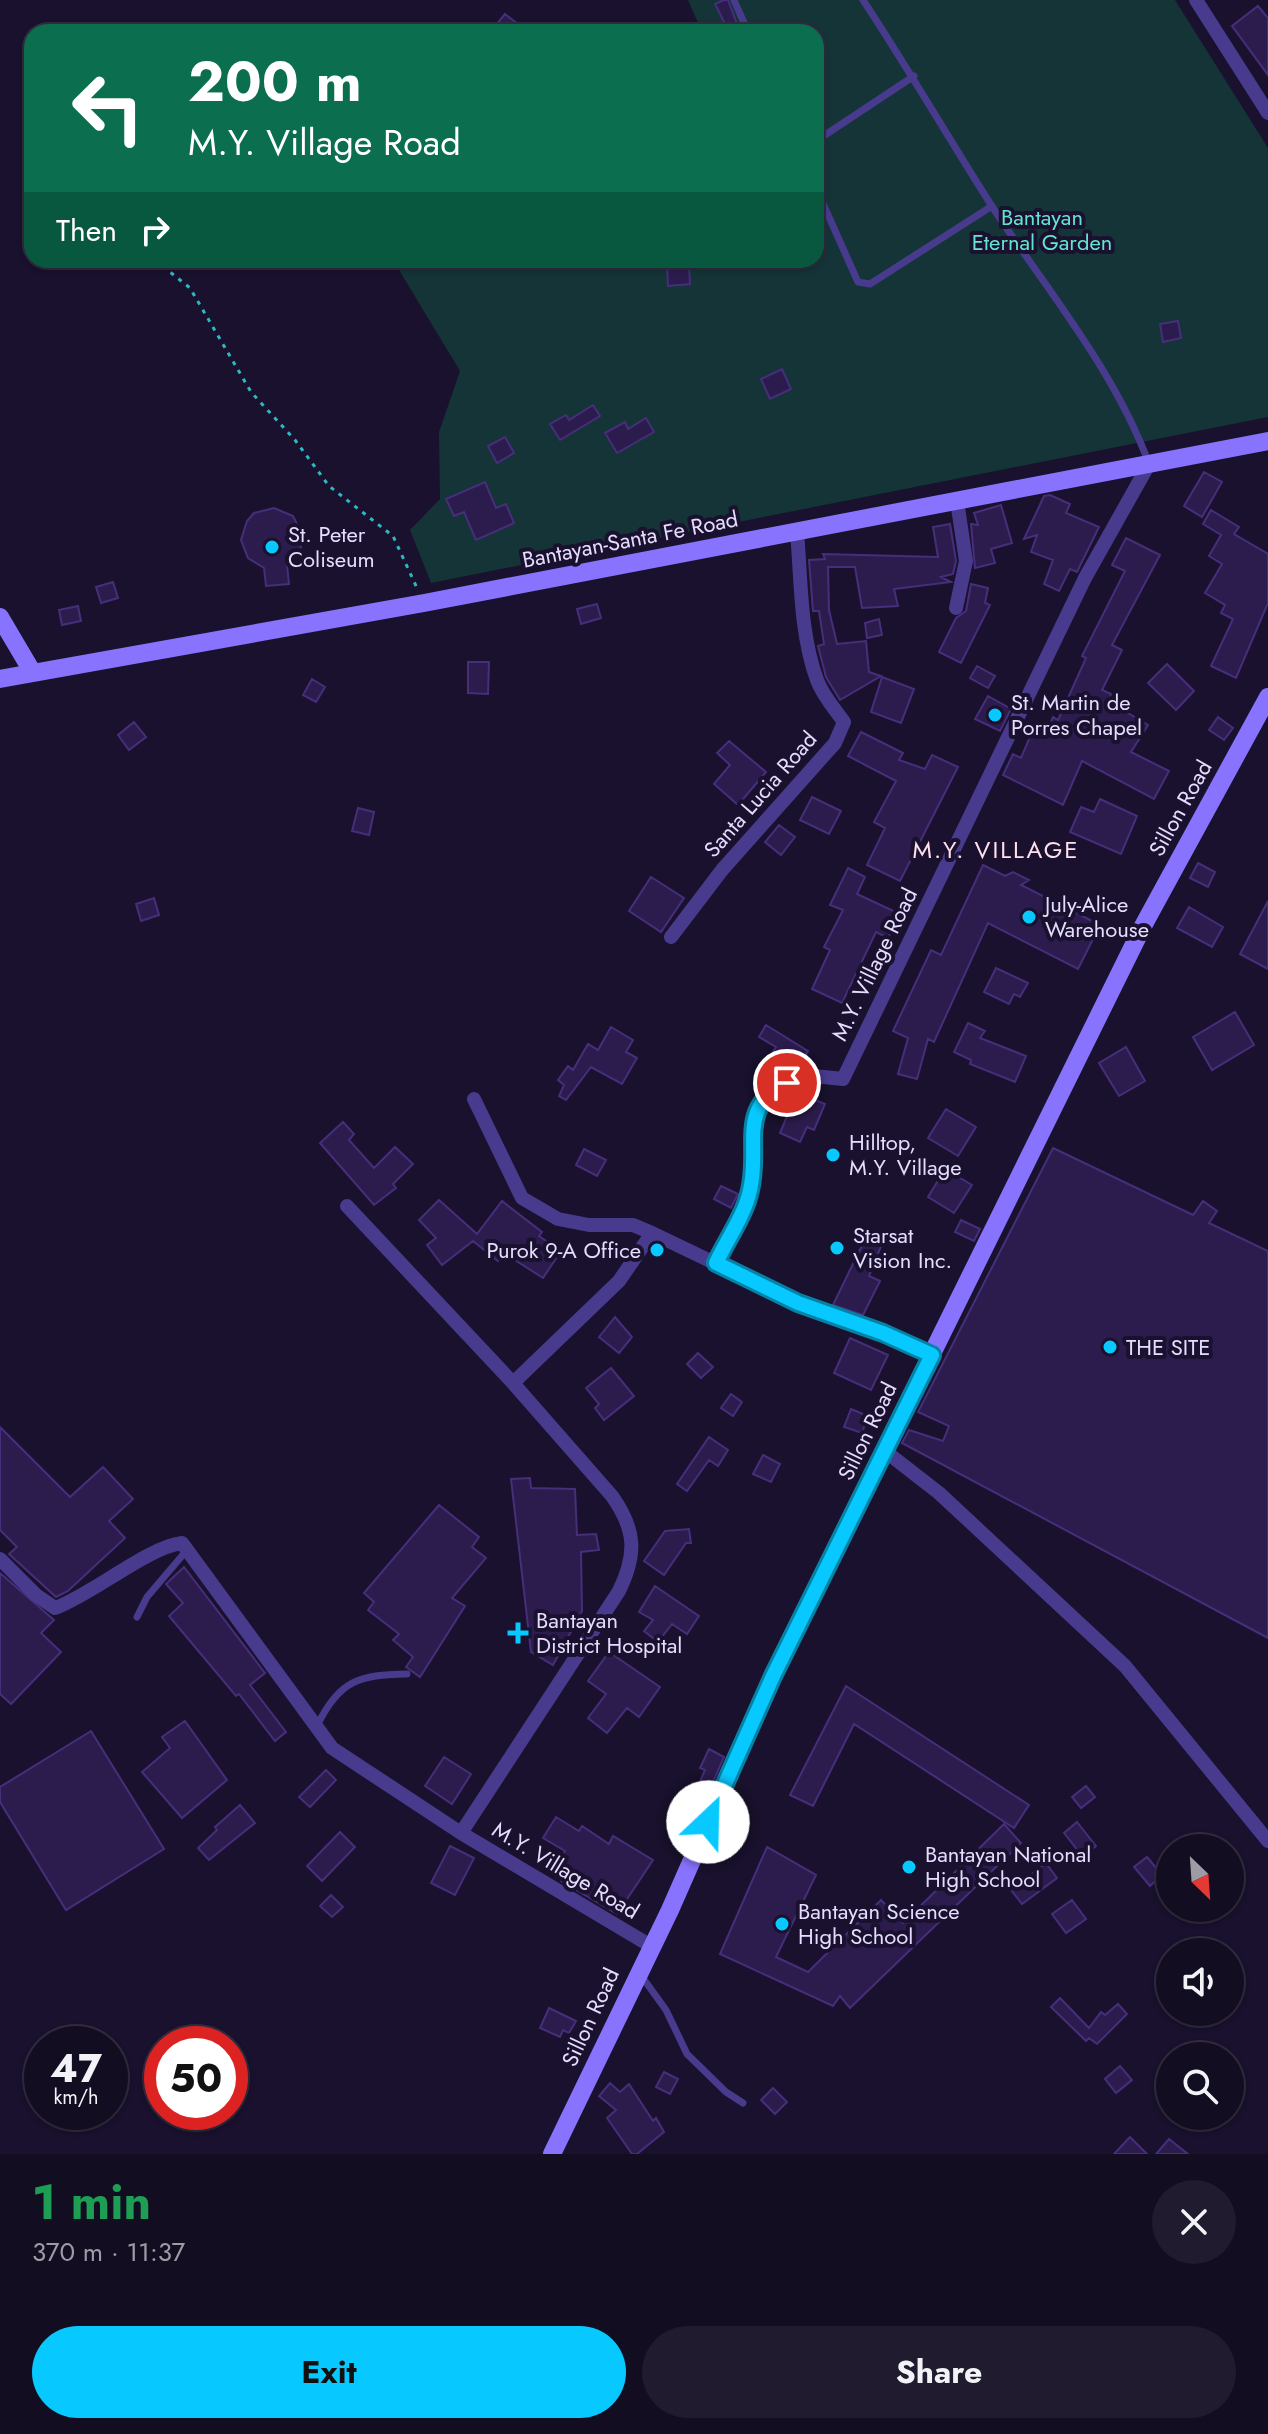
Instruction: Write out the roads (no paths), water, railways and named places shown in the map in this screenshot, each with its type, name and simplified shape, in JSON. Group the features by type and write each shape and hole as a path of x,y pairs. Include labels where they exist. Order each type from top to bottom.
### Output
{"main road":[{"name":"Bantayan-Santa Fe Road","path":"0,679 424,603 1268,441"},
{"path":"0,617 33,673"},
{"name":"Sillon Road","path":"552,2154 651,1946 773,1676 1143,926 1268,697"}],"street":[{"path":"1196,0 1268,113"},
{"name":"M.Y. Village Road","path":"716,1263 750,1191 756,1108 771,1091 804,1075 843,1079 1085,578 1149,464"},
{"path":"956,608 966,561 957,501"},
{"name":"Santa Lucia Road","path":"671,937 722,870 835,743 844,722 827,701 813,666 804,616 797,531"},
{"path":"474,1099 522,1198 558,1219 589,1225 633,1225 798,1303 883,1333 932,1355"},
{"name":"M.Y. Village Road","path":"347,1206 513,1383 626,1516 634,1553 619,1591 461,1833 651,1946"},
{"path":"513,1383 619,1281 652,1233"},
{"path":"885,1451 939,1493 1125,1666 1268,1841"},
{"path":"0,1559 36,1595 55,1608 130,1569 165,1545 182,1543 332,1748 461,1833"}],"lane":[{"path":"734,0 744,24"},
{"path":"863,0 914,76 992,206 1089,350 1140,439 1149,464"},
{"path":"824,136 914,76"},
{"path":"824,206 858,282 870,284 992,206"},
{"path":"137,1617 147,1597 187,1550"},
{"path":"317,1726 326,1708 344,1686 368,1675 407,1674"},
{"path":"638,1972 666,2010 687,2054 726,2092 743,2103"}],"place":[{"name":"St. Peter Coliseum","path":"272,547"},
{"name":"St. Martin de Porres Chapel","path":"995,715"},
{"name":"July-Alice Warehouse","path":"1029,917"},
{"name":"Hilltop, M.Y. Village","path":"833,1155"},
{"name":"Starsat Vision Inc.","path":"837,1248"},
{"name":"Purok 9-A Office","path":"657,1250"},
{"name":"THE SITE","path":"1110,1347"},
{"name":"Bantayan District Hospital","path":"518,1633"},
{"name":"Bantayan National High School","path":"909,1867"},
{"name":"Bantayan Science High School","path":"782,1924"}],"district":[{"name":"M.Y. VILLAGE","path":"996,849"}],"park label":[{"name":"Bantayan Eternal Garden","path":"1042,230"}]}
